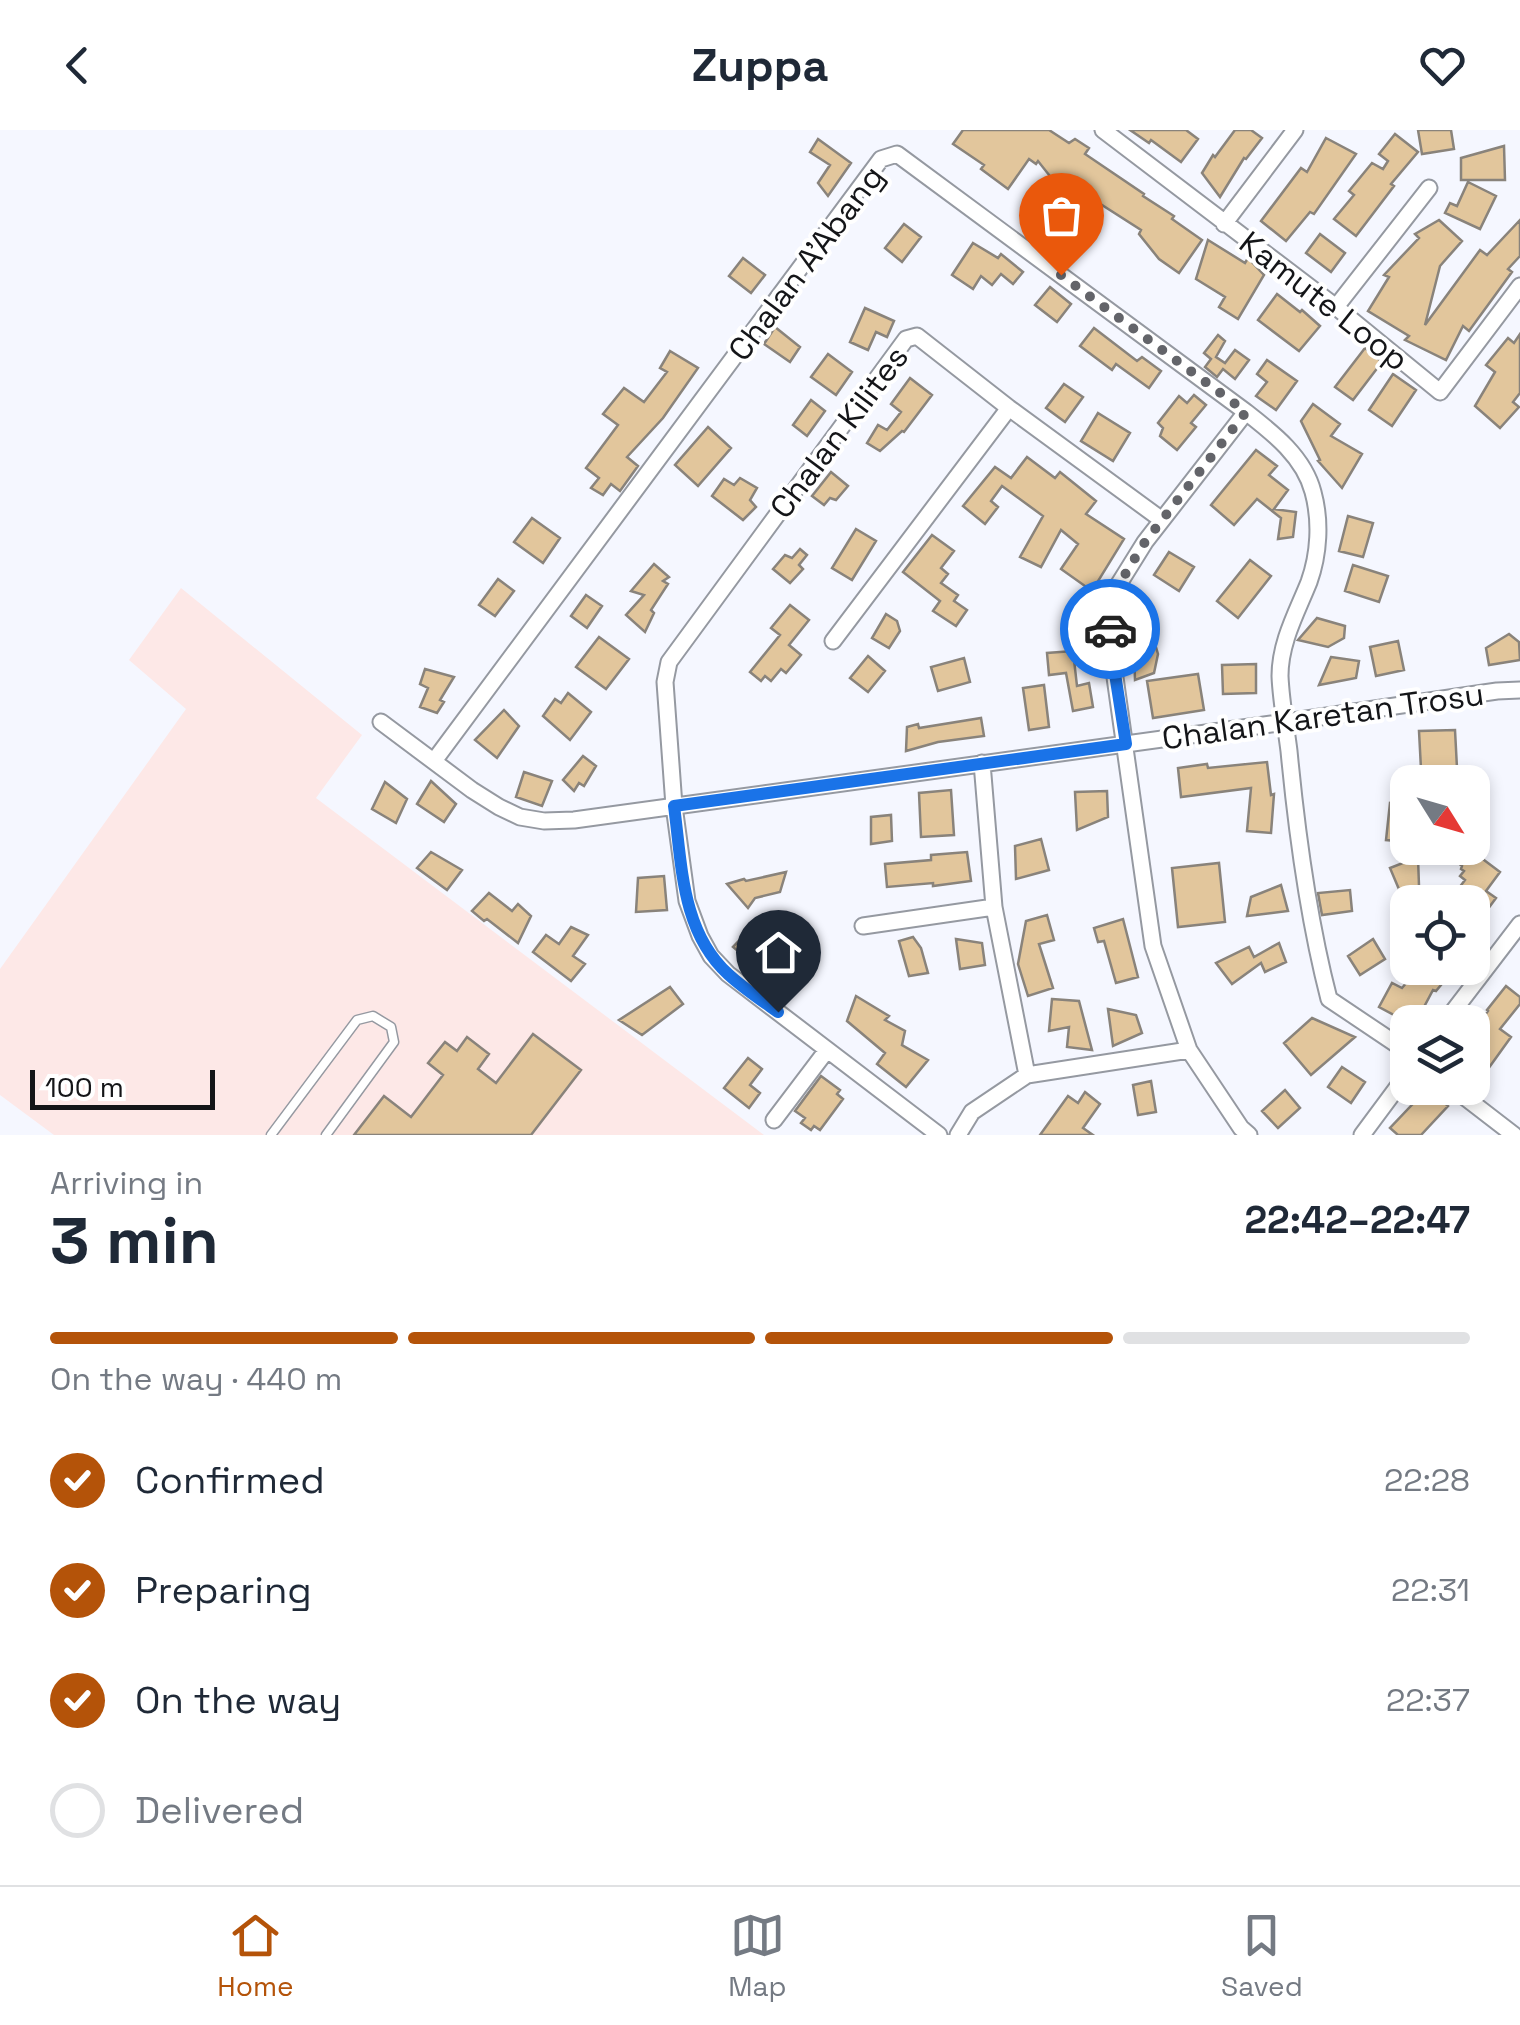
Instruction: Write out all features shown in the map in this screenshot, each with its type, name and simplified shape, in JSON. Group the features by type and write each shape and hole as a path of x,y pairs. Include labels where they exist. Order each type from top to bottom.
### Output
{"street":[{"name":"Kamute Loop","path":"1103,130 1336,306 1440,392 1520,286"},
{"path":"1224,224 1295,130"},
{"name":"Chalan A'Abang","path":"434,761 881,159 897,154 1246,412 1278,438 1298,462 1313,489 1318,520 1317,552 1295,610 1280,674 1296,827 1329,999 1390,1040"},
{"path":"1336,306 1429,188"},
{"name":"Chalan Kilites","path":"674,806 666,682 670,662 906,339 918,336 1162,520"},
{"path":"833,641 1009,408"},
{"path":"1246,412 1145,542 1117,587 1110,613 1110,642 1153,946 1189,1050 1249,1135"},
{"name":"Chalan Karetan Trosu","path":"380,722 472,790 520,817 544,821 1520,690"},
{"path":"982,764 994,907 1027,1075"},
{"path":"674,806 687,900 692,919 712,956 728,974 939,1135"},
{"path":"862,926 994,907"},
{"path":"1458,1005 1520,924"},
{"path":"774,1120 827,1050"},
{"path":"958,1135 972,1112 1027,1075 1189,1050"},
{"path":"1362,1135 1390,1097"},
{"path":"1476,1105 1514,1135"}],"lane":[{"path":"271,1135 357,1020 373,1016 390,1026 394,1042 326,1135"}],"shaded area":[{"path":"181,588 362,735 316,798 764,1135 54,1135 0,1095 0,969 186,709 129,660"}],"building":[{"path":"963,130 1049,130 1069,143 1075,139 1089,148 1085,154 1202,240 1179,273 1159,259 1139,234 1141,230 1066,182 1061,190 1038,161 1036,164 1029,159 1008,189 981,169 984,165 953,144"},
{"path":"1130,130 1186,130 1198,139 1181,162"},
{"path":"1235,130 1251,130 1262,138 1244,158 1220,197 1202,173"},
{"path":"1418,130 1451,130 1454,149 1422,154"},
{"path":"1395,134 1418,152 1356,236 1334,219 1354,195 1349,191 1372,163 1383,169 1388,161 1379,154"},
{"path":"1326,138 1356,154 1314,214 1310,212 1286,241 1261,221 1301,168 1307,172"},
{"path":"818,139 851,163 828,196 818,183 830,165 810,152"},
{"path":"1504,146 1505,180 1461,180 1461,158"},
{"path":"1468,182 1496,196 1480,229 1445,213 1450,203 1457,206"},
{"path":"1041,192 1066,210 1049,234 1024,216"},
{"path":"1439,220 1462,241 1440,266 1425,325 1480,250 1487,255 1520,220 1520,256 1508,269 1512,272 1469,331 1463,326 1446,360 1405,340 1409,336 1368,311 1389,277 1384,275 1419,238 1415,234"},
{"path":"904,224 921,237 902,262 885,248"},
{"path":"1320,234 1345,253 1331,272 1306,253"},
{"path":"1208,240 1245,263 1248,258 1264,275 1238,319 1219,307 1225,297 1196,279"},
{"path":"973,243 998,258 1001,254 1023,272 1013,284 1001,274 992,285 981,276 973,289 952,275"},
{"path":"743,258 765,275 751,293 729,276"},
{"path":"1050,287 1071,304 1057,322 1035,305"},
{"path":"1277,294 1320,326 1299,351 1258,320"},
{"path":"865,308 894,321 887,337 876,332 868,350 850,342"},
{"path":"775,327 800,347 790,362 764,344"},
{"path":"1094,328 1137,361 1142,357 1161,371 1149,388 1116,364 1112,370 1080,346"},
{"path":"1520,334 1520,393 1513,402 1519,407 1500,428 1475,406 1495,372 1486,365 1508,338 1514,343"},
{"path":"1218,335 1225,341 1216,357 1225,363 1235,350 1249,360 1235,379 1223,369 1217,377 1205,367 1211,359 1204,353"},
{"path":"1365,348 1382,362 1353,400 1335,387"},
{"path":"670,351 698,368 663,418 627,457 638,466 620,491 611,484 603,495 591,488 599,478 586,468 618,425 603,414 624,388 644,402 667,372 660,368"},
{"path":"828,354 852,372 836,395 811,377"},
{"path":"1267,360 1297,381 1276,410 1256,396 1267,382 1257,374"},
{"path":"1393,374 1416,390 1392,426 1369,410"},
{"path":"910,378 932,395 904,432 880,451 867,443 878,425 887,430 901,412 891,404"},
{"path":"1064,384 1083,397 1065,422 1046,408"},
{"path":"1194,395 1206,405 1191,423 1196,427 1177,450 1160,436 1163,428 1158,423 1179,396 1187,403"},
{"path":"811,400 825,411 807,436 793,425"},
{"path":"1313,404 1340,424 1331,436 1362,454 1342,488 1318,461 1301,421"},
{"path":"1098,413 1130,433 1113,461 1081,441"},
{"path":"708,427 731,448 698,486 675,465"},
{"path":"1256,450 1277,466 1269,475 1288,490 1274,509 1296,512 1293,537 1278,539 1281,518 1257,499 1234,525 1211,505"},
{"path":"1027,457 1055,478 1060,472 1096,501 1086,514 1124,539 1092,591 1061,569 1078,544 1061,530 1041,567 1020,557 1043,516 1002,486 991,501 998,507 985,524 963,506 995,467 1011,478"},
{"path":"831,472 848,486 836,500 830,498 824,505 812,496"},
{"path":"740,478 757,488 750,500 756,507 743,520 712,496 724,479 734,485"},
{"path":"1348,516 1373,523 1363,557 1339,551"},
{"path":"532,518 560,538 543,563 514,542"},
{"path":"856,529 876,541 852,580 832,568"},
{"path":"932,535 954,551 941,568 948,574 941,583 958,595 954,601 967,610 956,626 933,611 940,601 903,572"},
{"path":"800,549 807,555 799,565 803,569 790,583 773,569 785,555 792,558"},
{"path":"1169,552 1194,567 1179,591 1154,575"},
{"path":"1250,560 1271,576 1238,618 1217,601"},
{"path":"654,564 669,577 663,581 668,584 651,610 654,613 645,632 626,615 644,595 631,591"},
{"path":"1353,565 1388,576 1379,602 1345,591"},
{"path":"498,579 514,591 495,616 479,605"},
{"path":"586,595 602,606 587,628 571,616"},
{"path":"790,605 809,620 789,645 801,655 786,673 781,669 771,681 765,676 761,681 750,672 780,635 771,628"},
{"path":"886,614 897,621 900,631 889,648 872,638"},
{"path":"1317,618 1345,626 1344,638 1328,647 1298,640"},
{"path":"1129,619 1148,621 1158,654 1154,673 1135,680 1134,653 1139,653"},
{"path":"1509,634 1519,642 1520,660 1489,665 1486,648"},
{"path":"599,637 629,659 606,689 576,667"},
{"path":"1398,641 1404,670 1376,676 1370,647"},
{"path":"1073,651 1077,686 1089,683 1093,707 1073,711 1066,673 1049,675 1047,653"},
{"path":"868,656 885,671 868,692 850,678"},
{"path":"1331,657 1359,661 1356,678 1319,685"},
{"path":"964,658 970,682 938,691 931,667"},
{"path":"1256,664 1256,693 1223,694 1222,665"},
{"path":"425,669 454,677 437,713 420,707 428,688 420,684"},
{"path":"1198,674 1204,710 1153,718 1147,681"},
{"path":"1044,685 1049,727 1029,730 1023,688"},
{"path":"568,693 591,712 570,740 543,716 555,699 561,703"},
{"path":"504,710 519,726 497,758 475,740"},
{"path":"981,718 984,736 906,751 907,727"},
{"path":"1455,730 1457,765 1421,765 1419,731"},
{"path":"583,756 596,766 584,786 579,783 574,791 563,780"},
{"path":"1267,762 1271,795 1274,794 1271,833 1247,831 1251,788 1181,797 1178,768"},
{"path":"524,772 552,781 542,806 516,797"},
{"path":"431,781 456,804 444,822 417,804"},
{"path":"385,782 407,799 396,823 372,809"},
{"path":"951,790 954,835 921,837 919,793"},
{"path":"1107,791 1108,817 1077,830 1075,792"},
{"path":"1390,803 1390,840 1386,840"},
{"path":"891,815 892,841 871,844 871,817"},
{"path":"1041,839 1049,870 1016,879 1015,846"},
{"path":"431,852 462,870 447,890 417,868"},
{"path":"967,852 971,881 887,887 885,864"},
{"path":"1219,863 1225,922 1178,927 1172,868"},
{"path":"1490,864 1500,872 1490,886 1461,885 1465,880 1460,876 1462,866"},
{"path":"1418,865 1419,885 1397,885 1390,868"},
{"path":"786,872 780,892 755,898 748,908 727,884 744,879"},
{"path":"664,876 667,910 636,912 638,878"},
{"path":"1281,885 1288,911 1247,916 1251,897"},
{"path":"1350,890 1352,911 1322,915 1318,893"},
{"path":"489,893 512,911 518,904 531,916 518,943 472,911"},
{"path":"1047,915 1054,940 1039,944 1053,988 1028,996 1018,964 1026,921"},
{"path":"1123,919 1138,977 1116,983 1104,941 1098,942 1094,928"},
{"path":"571,927 588,935 573,956 585,964 571,981 533,952 546,935 559,944"},
{"path":"750,929 763,937 761,942 771,949 756,966 733,947"},
{"path":"913,937 921,948 928,973 909,976 899,941"},
{"path":"956,939 982,943 985,965 960,969"},
{"path":"1373,939 1385,959 1360,975 1348,956"},
{"path":"1279,943 1286,962 1265,972 1261,963 1232,984 1216,963 1249,947 1254,957"},
{"path":"1391,985 1441,985 1433,990 1425,1005 1390,1005 1390,1013 1379,1007"},
{"path":"1506,986 1520,997 1520,1004 1500,1029 1511,1037 1490,1066 1490,1006"},
{"path":"670,987 683,1004 642,1035 619,1020"},
{"path":"856,996 889,1016 885,1020 905,1031 902,1045 928,1060 906,1087 877,1064 885,1053 847,1021"},
{"path":"1052,999 1079,1001 1092,1050 1067,1047 1069,1027 1049,1031"},
{"path":"1108,1009 1136,1015 1142,1033 1113,1046"},
{"path":"1312,1018 1355,1037 1311,1075 1284,1043"},
{"path":"533,1034 581,1070 531,1135 354,1135 384,1096 411,1117 443,1075 428,1063 445,1042 457,1051 467,1037 489,1054 478,1069 496,1083"},
{"path":"748,1058 762,1069 750,1085 760,1093 749,1108 724,1088"},
{"path":"1342,1067 1365,1082 1351,1103 1328,1087"},
{"path":"821,1076 840,1090 837,1094 843,1099 820,1130 814,1126 811,1130 801,1123 805,1118 795,1111"},
{"path":"1151,1081 1156,1112 1138,1115 1133,1085"},
{"path":"1285,1090 1300,1108 1278,1128 1262,1111"},
{"path":"1085,1092 1100,1104 1083,1128 1093,1135 1040,1135 1068,1096 1078,1103"},
{"path":"1412,1105 1448,1106 1421,1135 1398,1135 1390,1128"}],"way so far":[{"path":"1061,275 1246,412 1131,564 1117,587 1110,629"}],"route":[{"path":"778,1012 728,974 700,936 687,900 674,806 1126,744 1110,629"}]}
